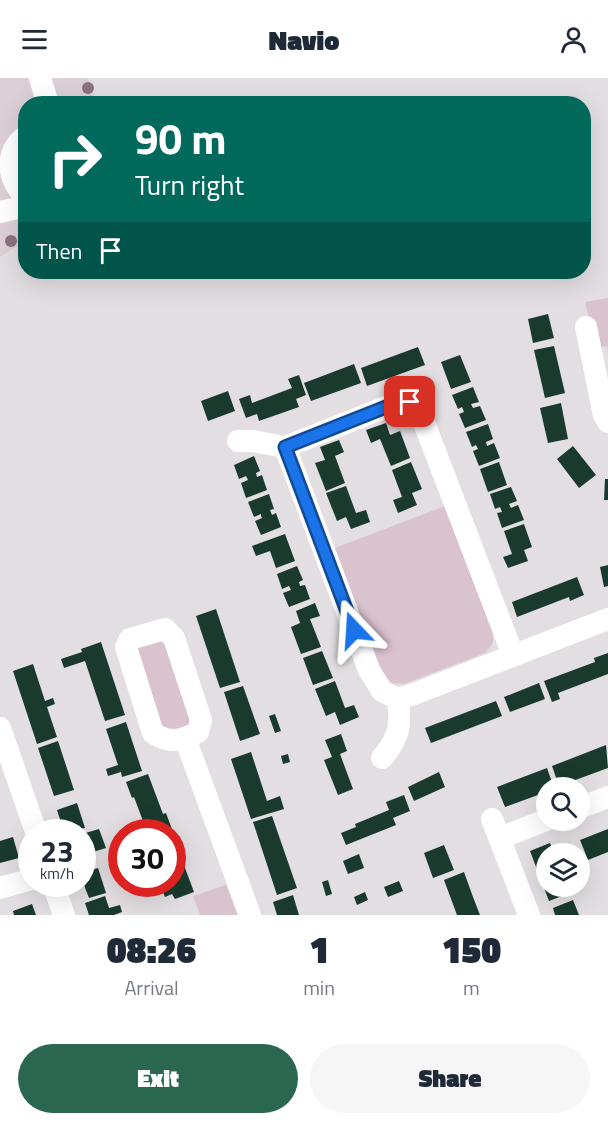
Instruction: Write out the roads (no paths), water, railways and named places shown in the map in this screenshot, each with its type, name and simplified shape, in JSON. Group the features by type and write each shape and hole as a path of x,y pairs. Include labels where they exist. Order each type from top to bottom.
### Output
{"street":[{"path":"18,145 14,149 5,181 14,182 18,187"},
{"path":"0,212 18,208"},
{"path":"586,327 604,415 608,422"},
{"path":"238,441 253,441 285,447 396,403 410,402 418,407 513,655"},
{"path":"285,447 369,670 382,691 398,699 608,619"},
{"path":"165,630 174,638 201,720 198,732 185,738 165,741 153,733 126,647 130,639 165,630"},
{"path":"382,758 398,733 400,720 398,699"},
{"path":"1,732 31,819"},
{"path":"185,738 250,915"},
{"path":"590,804 608,797"},
{"path":"529,915 496,828 536,822"},
{"path":"0,888 18,883"},
{"path":"58,897 64,915"}]}
